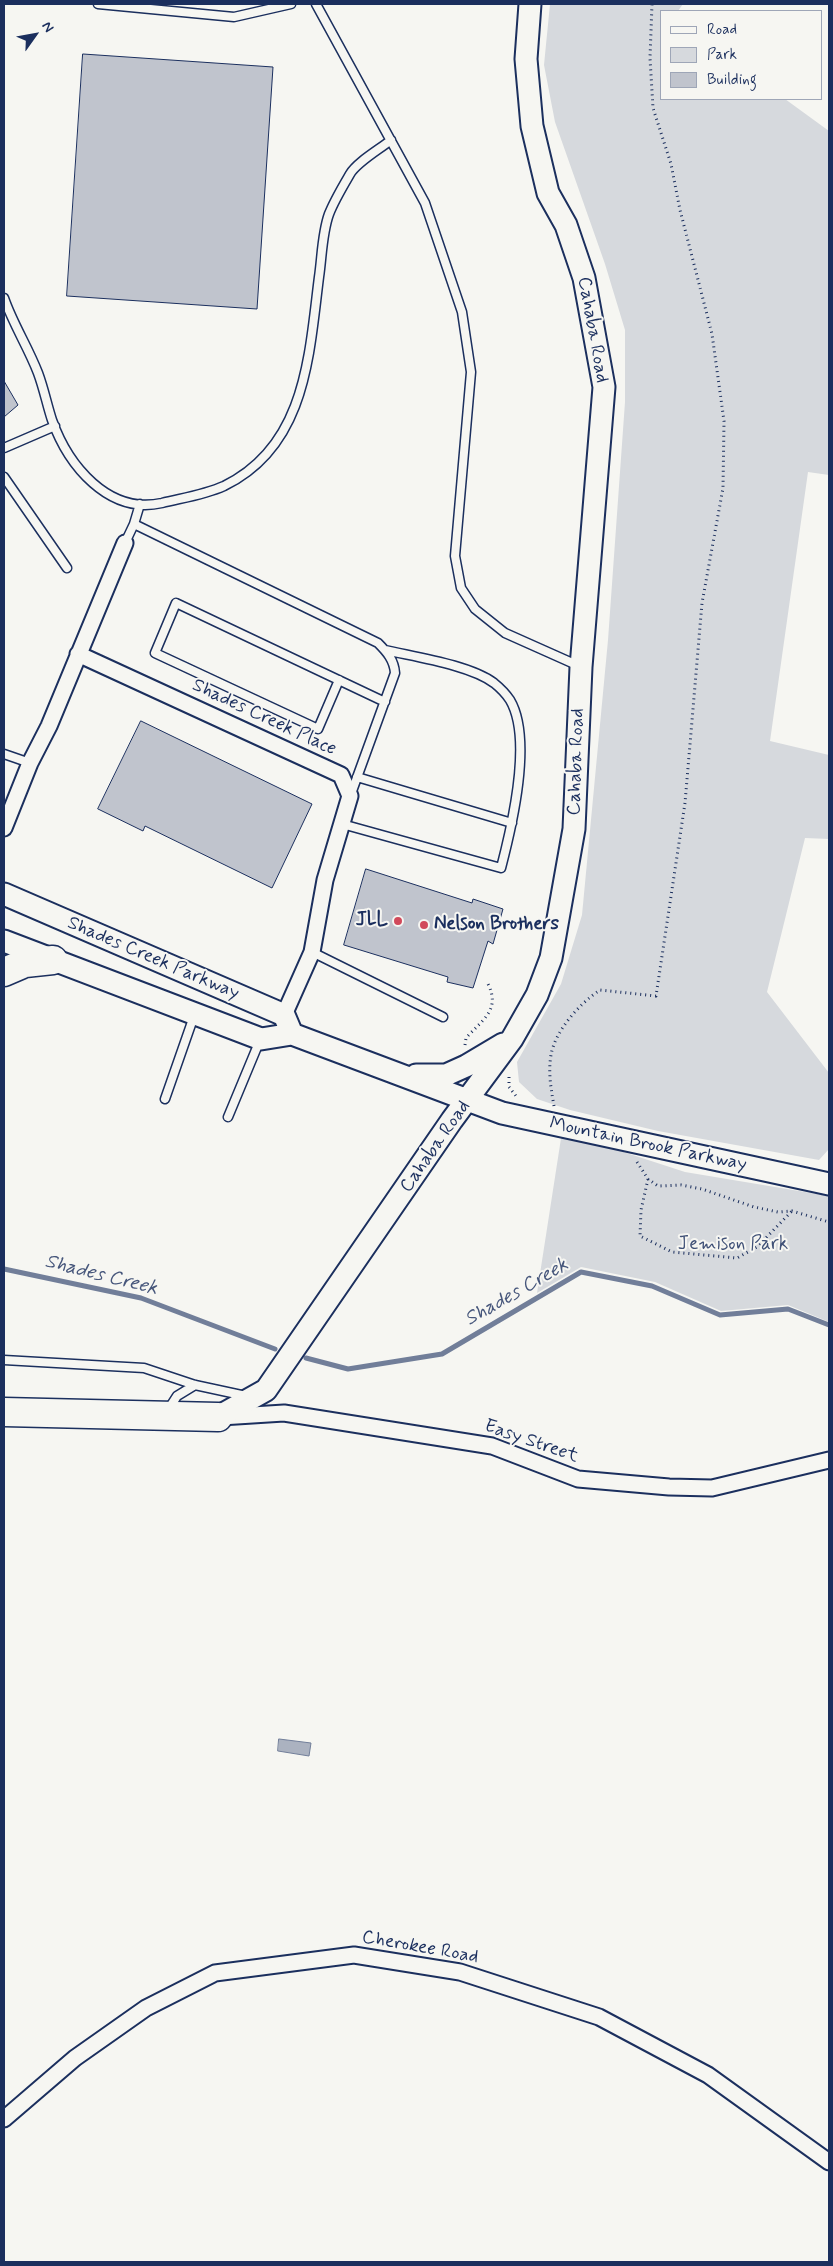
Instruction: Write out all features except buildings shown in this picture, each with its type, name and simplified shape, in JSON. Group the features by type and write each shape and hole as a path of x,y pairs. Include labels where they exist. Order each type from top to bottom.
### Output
{"highway":[{"path":"4,972 25,963 53,960"},
{"path":"4,1412 218,1417"}],"street":[{"name":"Cahaba Road","path":"218,1417 266,1390 452,1120 512,1039 537,995 551,958 574,829 581,667 604,387 584,278 566,225 548,193 532,126 526,59 530,4"},
{"path":"4,828 30,763 49,726 125,543"},
{"name":"Shades Creek Place","path":"78,654 341,775 350,796"},
{"path":"288,1025 312,952 325,880 350,796"},
{"name":"Shades Creek Parkway","path":"4,894 401,1075 469,1099"},
{"name":"Shades Creek Parkway","path":"4,941 261,1039 288,1025"},
{"path":"401,1075 446,1075 466,1066 512,1039"},
{"name":"Mountain Brook Parkway","path":"469,1099 502,1113 583,1130 635,1150 829,1184"},
{"name":"Easy Street","path":"218,1417 284,1414 492,1446 578,1479 669,1487 712,1488 829,1460"},
{"name":"Cherokee Road","path":"4,2119 75,2058 146,2008 215,1973 354,1955 460,1972 599,2016 708,2075 829,2162"}],"lane":[{"path":"98,4 234,17 291,4"},
{"path":"316,4 425,203 462,312 471,372 455,556 461,588 475,609 505,633 581,667"},
{"path":"4,298 39,375 54,426 68,454 87,478 108,495 124,502 153,505 203,494 223,486 246,473 269,451 282,433 296,407 308,359 329,214 351,172 391,140"},
{"path":"4,448 54,426"},
{"path":"4,476 68,568"},
{"path":"125,543 134,524 140,504"},
{"path":"134,524 378,643 385,650 394,664 395,673 350,796"},
{"path":"339,680 318,729 155,653 176,603 339,680 384,702"},
{"path":"342,824 501,868 512,822 519,766 519,728 510,700 493,683 465,670 385,650"},
{"path":"4,754 30,763"},
{"path":"357,777 512,822"},
{"path":"312,952 442,1017"},
{"path":"165,1098 195,1014"},
{"path":"228,1117 261,1039"},
{"path":"4,1360 144,1368 195,1385 253,1397"},
{"path":"168,1416 168,1409 177,1396 195,1385"}],"path":[{"path":"555,1112 550,1068 554,1045 580,1005 600,990 656,996 685,803 702,603 723,488 724,421 712,334 680,210 671,164 653,108 650,58 652,4"},
{"path":"465,1052 466,1038 492,1008 494,998 488,984"},
{"path":"509,1077 510,1087 518,1098"},
{"path":"635,1150 648,1179 658,1186 681,1185 702,1189 754,1207 778,1212 792,1211 829,1222"},
{"path":"648,1179 640,1210 640,1236 672,1252 737,1258 757,1247 792,1211"}],"green space":[{"path":"550,4 683,4 679,10 660,10 660,100 786,100 829,131 829,475 808,472 770,741 829,755 829,839 805,838 767,992 829,1073 829,1149 819,1160 658,1131 570,1110 537,1099 519,1082 517,1062 561,984 582,915 608,640 625,402 625,330 605,264 555,122 544,65"},
{"name":"Jemison Park","path":"562,1132 685,1172 829,1196 829,1322 788,1305 721,1311 655,1282 581,1267 537,1293"}],"shaded area":[{"path":"279,1739 311,1743 309,1756 278,1751"}],"waterway":[{"name":"Shades Creek","path":"4,1269 141,1298 275,1349"},
{"name":"Shades Creek","path":"306,1358 348,1369 442,1354 581,1272 652,1286 720,1315 788,1309 829,1325"}],"place":[{"name":"JLL","path":"398,921"},
{"name":"Nelson Brothers","path":"424,925"}]}
